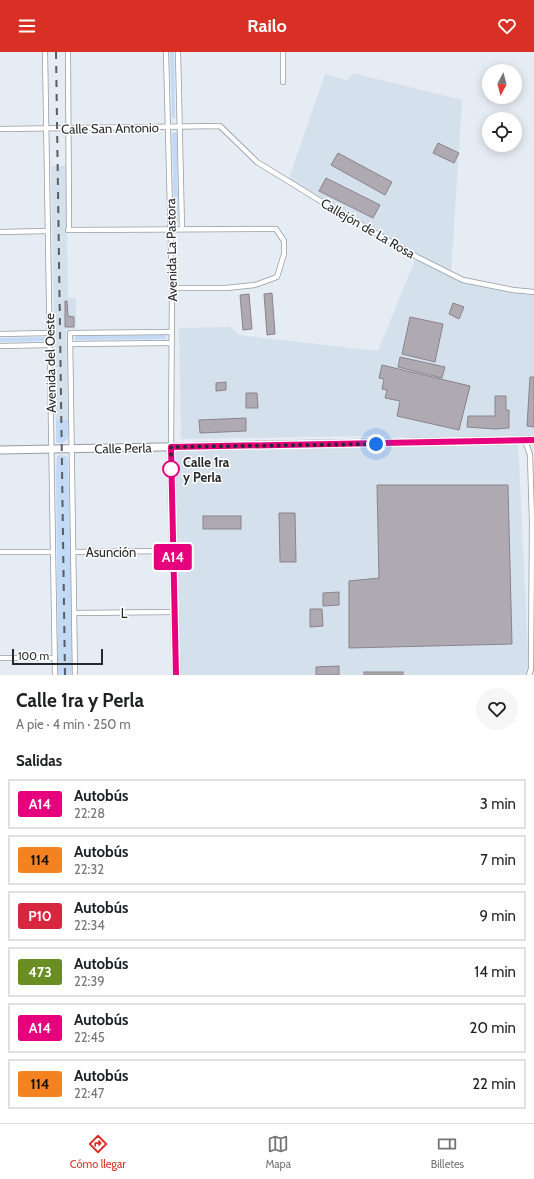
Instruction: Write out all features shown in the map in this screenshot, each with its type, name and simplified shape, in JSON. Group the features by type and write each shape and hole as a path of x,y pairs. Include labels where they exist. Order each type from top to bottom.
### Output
{"main road":[{"name":"Calle Perla","path":"0,450 534,440"},
{"path":"171,447 176,675"}],"street":[{"name":"Avenida del Oeste","path":"45,52 55,675"},
{"path":"68,52 68,230 276,229 284,241 284,254 277,277 255,285 226,288 172,288"},
{"name":"Avenida La Pastora","path":"166,52 172,288 171,447"},
{"name":"Avenida La Pastora","path":"178,52 182,229"},
{"path":"283,52 283,82"},
{"name":"Calle San Antonio","path":"0,129 220,126"},
{"name":"Callejón de La Rosa","path":"220,126 257,162 416,257 463,280 513,290 534,292"},
{"path":"0,232 48,231"},
{"name":"Avenida del Oeste","path":"75,675 70,333 171,332"},
{"path":"0,334 50,333"},
{"path":"70,344 171,343"},
{"path":"0,346 50,345"},
{"path":"525,440 529,450 532,522 531,669 529,675"},
{"name":"Asunción","path":"73,552 173,551"},
{"path":"0,552 53,552"},
{"name":"L","path":"74,613 174,612"},
{"path":"0,658 55,658"}],"shaded area":[{"path":"170,52 174,52 175,118 172,118"},
{"path":"353,73 462,100 451,273 463,280 534,292 534,440 518,441 529,673 528,675 176,675 171,447 376,444 375,436 181,439 179,328 230,327 239,335 378,351 416,257 288,181 325,74 347,80"},
{"path":"177,132 178,222 174,221 172,133"},
{"path":"51,166 66,166 68,297 76,298 76,329 66,329 68,420 56,420"},
{"path":"166,335 166,339 75,340 75,336"},
{"path":"47,337 47,341 0,342 0,338"},
{"path":"56,420 68,420 68,438 64,443 56,442"},
{"path":"57,456 66,456 68,459 74,675 58,675 56,471"}],"building":[{"path":"438,143 459,153 454,163 433,153"},
{"path":"338,153 392,182 385,195 331,165"},
{"path":"326,178 380,205 373,218 319,191"},
{"path":"272,293 275,334 267,335 264,294"},
{"path":"249,294 252,329 243,330 240,295"},
{"path":"65,301 67,301 68,316 74,317 74,327 65,327"},
{"path":"453,303 464,307 459,319 449,314"},
{"path":"410,317 443,324 435,362 402,354"},
{"path":"400,357 445,367 442,378 398,367"},
{"path":"382,365 470,386 459,430 397,416 400,401 385,398 387,390 382,389 384,379 379,378"},
{"path":"530,377 534,377 534,427 527,426"},
{"path":"226,382 226,390 216,391 216,383"},
{"path":"246,393 257,393 258,408 246,408"},
{"path":"495,396 506,396 506,410 509,410 509,428 495,429 467,427 468,416 495,416"},
{"path":"246,418 246,431 200,433 199,420"},
{"path":"377,485 508,485 512,644 349,648 349,581 379,578"},
{"path":"279,513 295,513 296,562 280,562"},
{"path":"203,516 241,516 241,529 203,529"},
{"path":"339,592 339,605 323,606 323,593"},
{"path":"310,609 322,609 323,626 310,627"},
{"path":"339,666 339,675 316,675 316,667"},
{"path":"364,672 403,672 403,675 364,675"}],"railway":[{"path":"56,52 65,675"}],"bus line":[{"name":"A14","path":"176,675 171,447 534,440"}],"place":[{"name":"Calle 1ra y Perla","path":"171,469"}],"route":[{"path":"171,469 171,447 376,444"}]}
